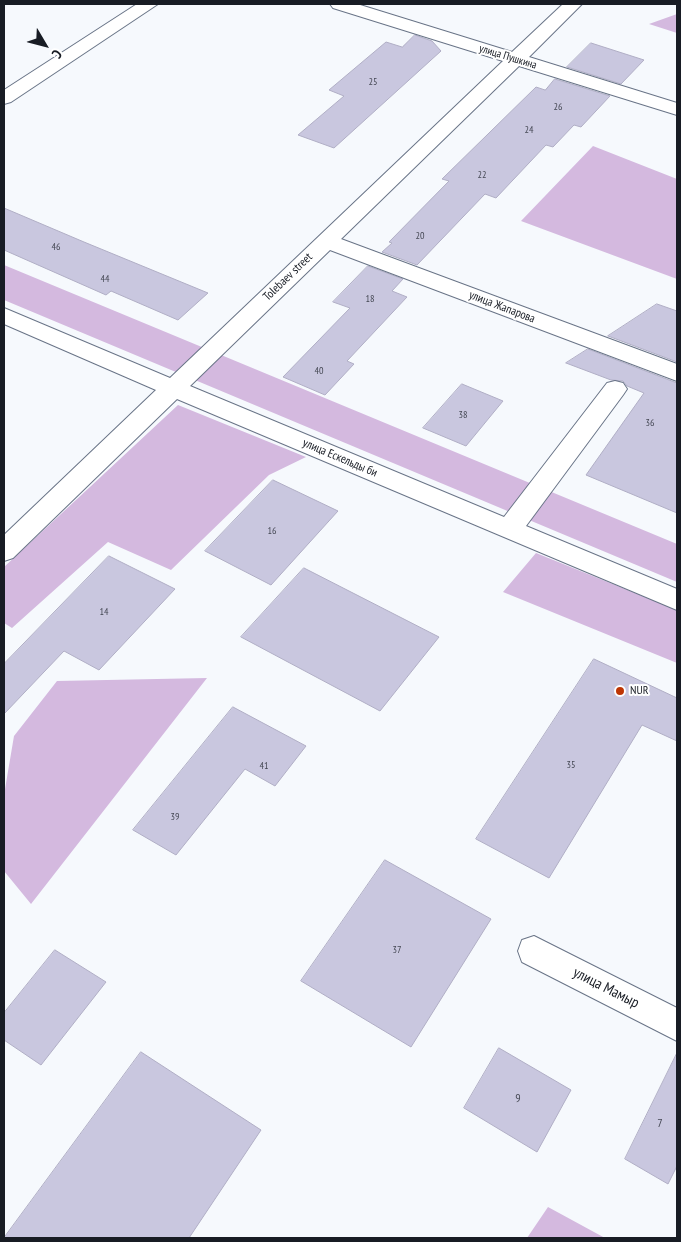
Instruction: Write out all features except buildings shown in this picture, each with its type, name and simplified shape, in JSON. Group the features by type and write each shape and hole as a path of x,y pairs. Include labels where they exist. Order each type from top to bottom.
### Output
{"street":[{"path":"4,98 149,4"},
{"name":"улица Пушкина","path":"339,4 514,60 677,109"},
{"name":"Tolebaev street","path":"4,551 573,4"},
{"name":"улица Жапарова","path":"326,241 677,373"},
{"name":"улица Ескельды би","path":"4,315 172,388 677,600"},
{"path":"509,529 615,389"},
{"name":"улица Мамыр","path":"534,951 677,1025"}],"shaded area":[{"path":"677,14 677,33 649,24"},
{"path":"593,146 677,179 677,279 521,221"},
{"path":"4,265 677,544 677,582 4,300"},
{"path":"178,405 306,457 269,475 171,570 108,542 12,628 4,623 4,567"},
{"path":"536,553 677,610 677,663 503,592"},
{"path":"207,678 31,904 4,871 4,795 14,736 57,681"},
{"path":"548,1207 605,1238 527,1238"}],"place":[{"name":"NUR","path":"620,691"}]}
